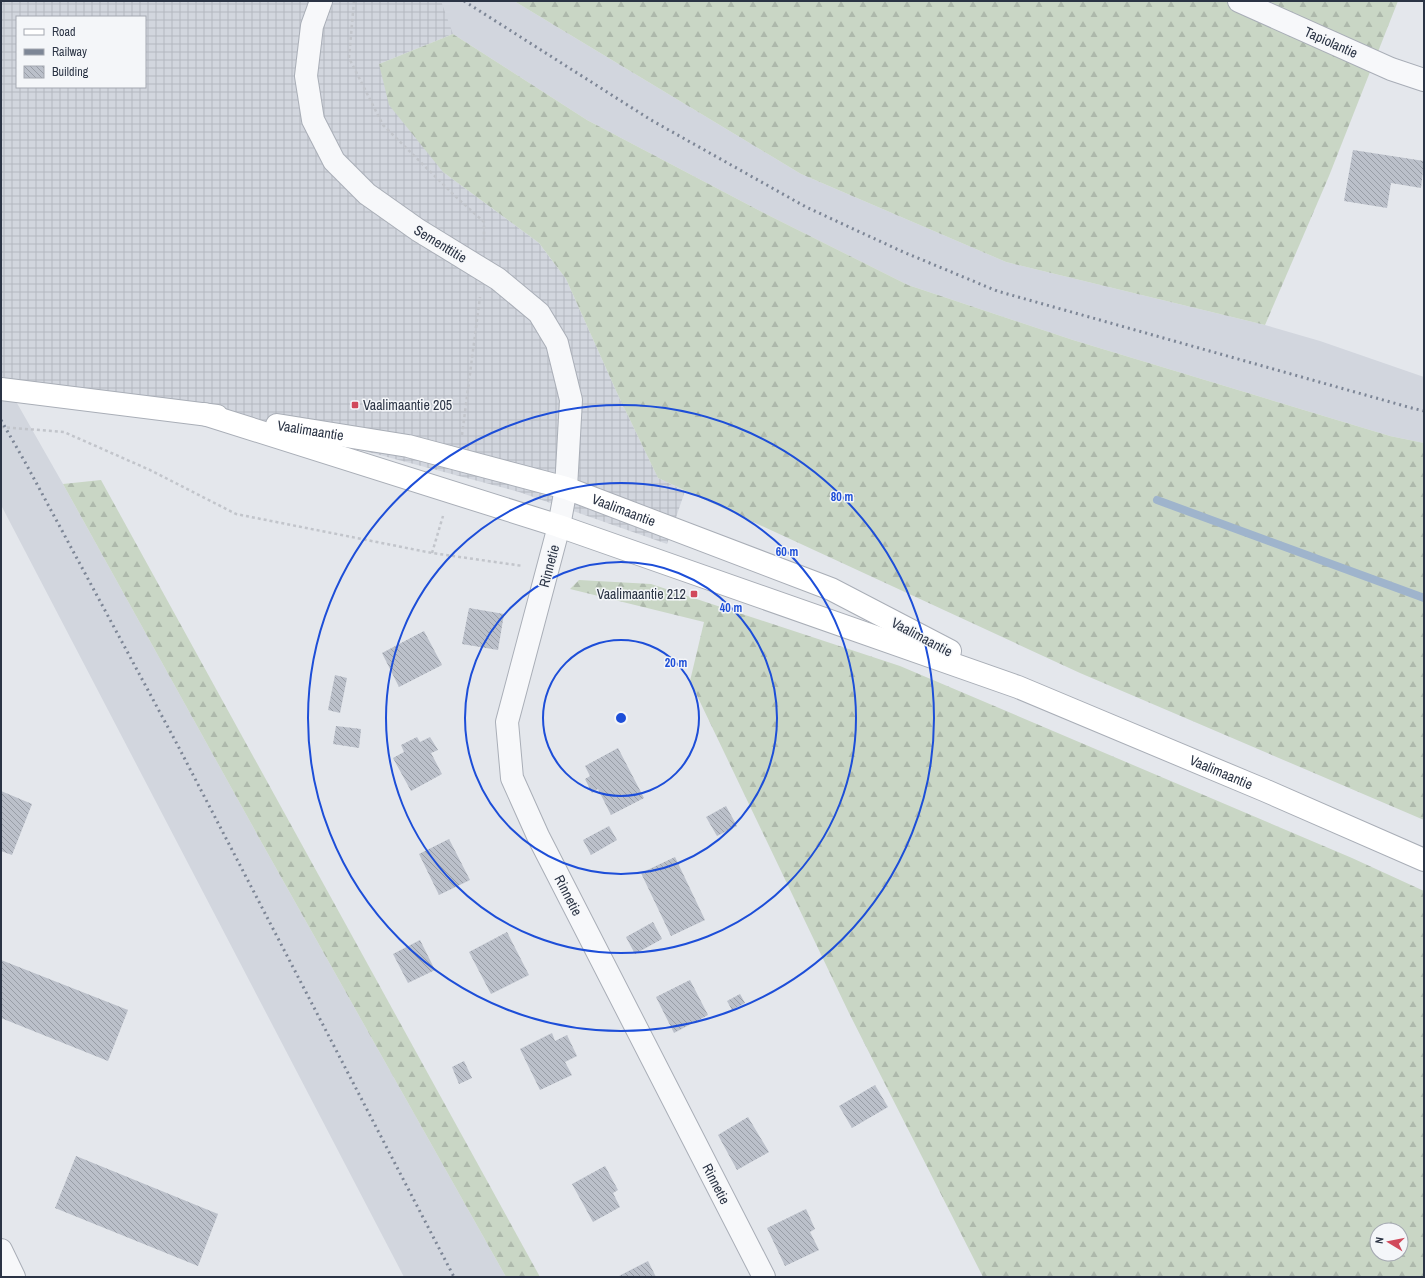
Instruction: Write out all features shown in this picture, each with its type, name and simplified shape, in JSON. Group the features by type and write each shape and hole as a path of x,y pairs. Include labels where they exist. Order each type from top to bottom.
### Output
{"main road":[{"name":"Vaalimaantie","path":"1,389 204,414 408,446 566,488 831,589 1018,687"},
{"name":"Vaalimaantie","path":"204,414 560,526 1018,687 1256,787 1424,860"}],"street":[{"name":"Sementtitie","path":"321,1 312,26 306,76 313,120 334,161 367,194 418,230 498,279 539,313 557,343 571,400 566,488"},
{"name":"Tapiolantie","path":"1239,1 1391,69 1424,80"},
{"name":"Rinnetie","path":"566,488 560,526 507,722 512,778 538,836 764,1277"},
{"path":"1,1250 14,1277"}],"path":[{"path":"1,427 64,432 150,470 236,514 432,553 548,569"}],"shaded area":[{"path":"1,1 441,1 453,34 379,64 443,172 539,243 566,279 618,395 658,478 685,491 667,544 519,492 304,435 12,396 1,375"},
{"path":"396,1 514,1 801,174 1006,262 1265,325 1320,341 1424,377 1424,443 1390,436 1073,340 908,285 766,214 587,120 453,34"},
{"path":"1,375 506,1277 404,1277 1,505"}],"green space":[{"path":"514,1 1398,1 1329,176 1265,325 1006,262 801,174"},
{"path":"453,34 587,120 766,214 908,285 1073,340 1390,436 1424,443 1424,820 1080,673 658,478 618,395 566,279 539,243 443,172 389,105 379,64"},
{"path":"101,480 540,1277 506,1277 263,845 63,484"},
{"path":"579,580 651,584 900,666 1352,858 1424,891 1424,1277 983,1277 849,1013 690,681 704,622 570,589"}],"building":[{"path":"1353,150 1424,161 1421,188 1391,183 1387,208 1344,201"},
{"path":"469,608 504,614 498,650 462,644"},
{"path":"424,631 442,665 399,687 382,653"},
{"path":"335,675 347,678 340,713 328,710"},
{"path":"336,726 361,729 359,748 333,744"},
{"path":"417,737 420,742 430,737 438,750 431,753 442,774 411,791 393,758 404,752 401,745"},
{"path":"618,748 644,798 611,815 598,789 592,793 585,779 590,776 585,766"},
{"path":"1,791 32,804 12,855 1,851"},
{"path":"726,806 737,826 717,836 706,817"},
{"path":"609,826 617,840 591,855 583,840"},
{"path":"449,839 470,880 439,895 419,854"},
{"path":"675,857 705,920 671,936 641,873"},
{"path":"653,922 662,939 635,954 626,937"},
{"path":"507,932 529,975 491,994 469,952"},
{"path":"420,940 435,970 408,983 393,954"},
{"path":"1,960 128,1010 108,1061 1,1018"},
{"path":"690,980 708,1015 674,1033 656,997"},
{"path":"740,994 745,1003 732,1010 727,1001"},
{"path":"552,1033 555,1041 567,1035 577,1056 565,1062 572,1075 540,1090 520,1049"},
{"path":"464,1061 472,1078 459,1084 452,1067"},
{"path":"875,1085 888,1107 852,1128 839,1106"},
{"path":"748,1117 769,1152 737,1170 718,1135"},
{"path":"76,1156 218,1214 198,1266 55,1208"},
{"path":"605,1166 618,1190 613,1193 620,1207 593,1222 572,1184"},
{"path":"806,1209 815,1229 810,1232 819,1250 785,1266 767,1228"},
{"path":"648,1261 656,1277 617,1277"}],"waterway":[{"path":"1157,500 1424,598"}],"railway":[{"path":"464,1 651,120 806,207 901,251 997,291 1424,411"},
{"path":"1,420 177,744 454,1277"}],"place":[{"name":"Vaalimaantie 205","path":"355,405"},
{"name":"Vaalimaantie 212","path":"694,594"}]}
